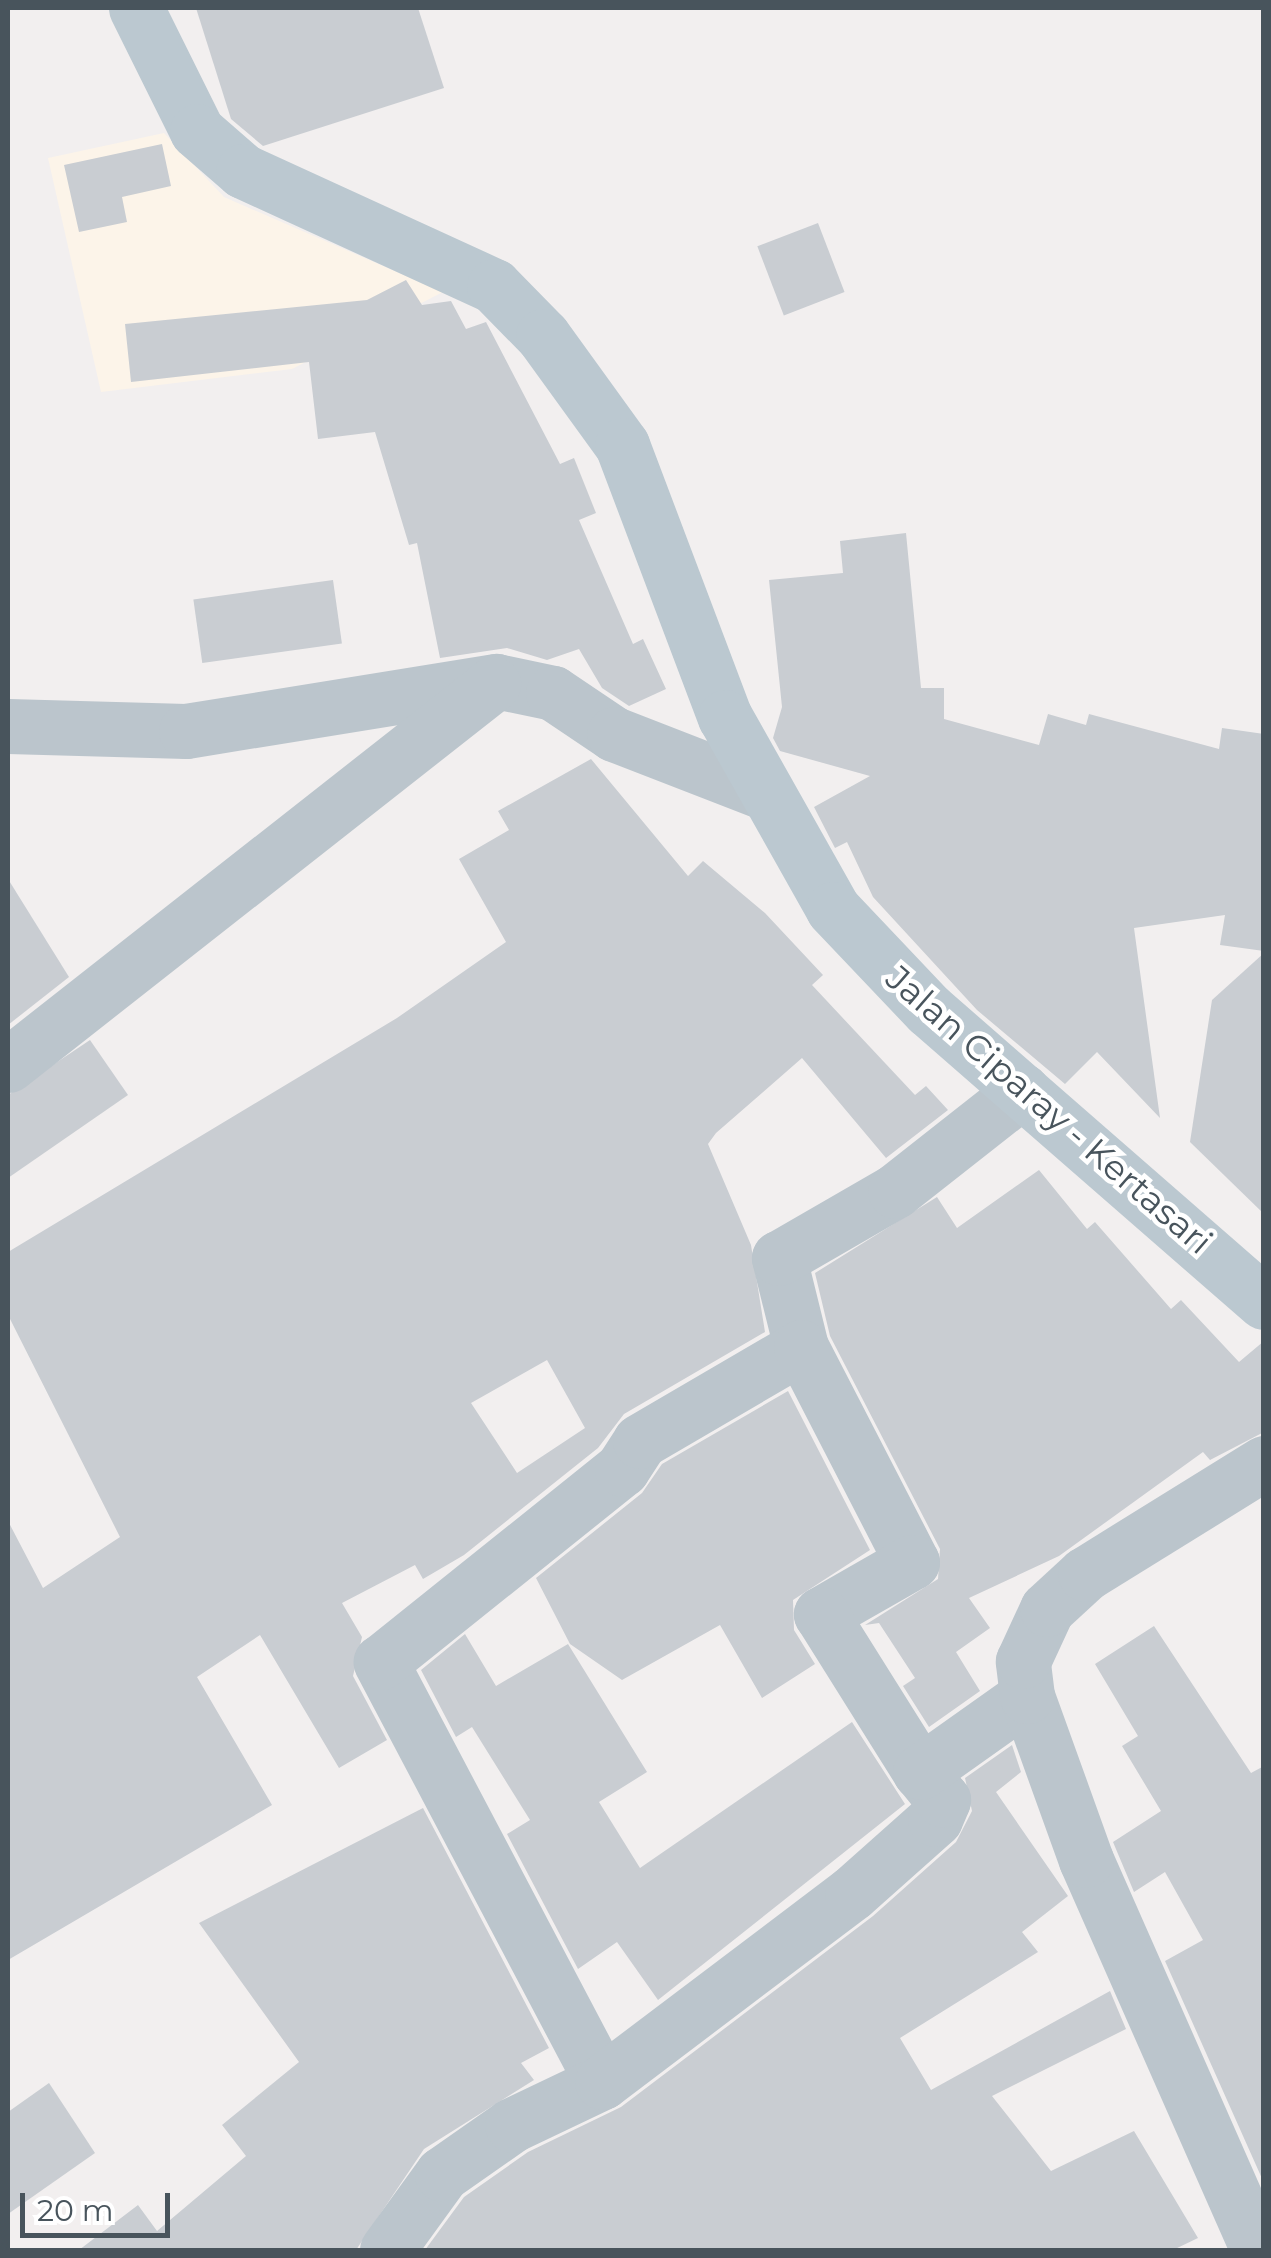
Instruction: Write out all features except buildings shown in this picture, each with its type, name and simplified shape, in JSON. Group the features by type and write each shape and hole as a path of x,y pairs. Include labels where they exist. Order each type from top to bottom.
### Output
{"main road":[{"name":"Jalan Ciparay - Kertasari","path":"136,8 197,131 243,170 494,286 586,385 648,497 725,717 761,791 832,909 1022,1091 1264,1302"}],"street":[{"path":"8,726 186,731 496,682 553,693 614,734 761,791"},
{"path":"8,1065 496,682"},
{"path":"386,2250 442,2174 512,2125 602,2082 935,1818 943,1800 920,1772 821,1614 912,1562 800,1347 779,1258 895,1192 1022,1091"},
{"path":"602,2082 381,1662 622,1469 640,1441 800,1347"},
{"path":"1258,2250 1086,1860 1027,1696 1023,1661 1047,1610 1085,1574 1264,1463"},
{"path":"920,1772 1027,1696"}],"shaded area":[{"path":"164,133 224,197 443,292 292,369 101,392 48,158"}]}
